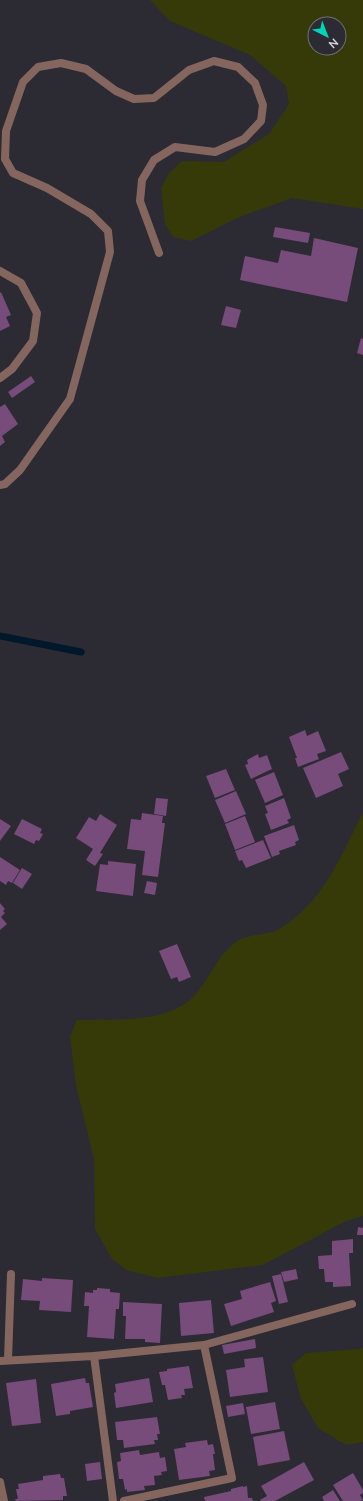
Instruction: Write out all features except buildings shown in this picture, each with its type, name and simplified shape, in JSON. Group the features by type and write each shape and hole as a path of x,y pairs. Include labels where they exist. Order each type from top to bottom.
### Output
{"street":[{"path":"0,485 5,484 20,470 70,400 110,252 108,231 90,214 46,188 14,173 5,158 6,131 23,82 38,67 61,63 86,69 116,91 134,99 154,98 189,70 214,61 238,67 255,83 263,105 261,121 244,139 215,152 175,147 154,160 142,180 140,202 159,253"},
{"path":"0,271 21,283 37,313 33,341 12,370 0,378"},
{"path":"11,1274 4,1361 94,1356 204,1345 352,1304"},
{"path":"124,1501 232,1478 204,1345"},
{"path":"94,1356 113,1501"},
{"path":"0,1482 4,1501"}],"green space":[{"path":"150,0 363,0 363,209 292,198 237,218 191,241 173,237 165,224 161,188 169,173 182,161 224,162 269,134 289,104 286,86 250,55 170,21"},
{"path":"363,812 363,1216 346,1221 263,1265 157,1278 126,1270 112,1259 95,1229 94,1159 76,1086 70,1036 77,1020 140,1018 171,1011 184,1004 201,988 223,954 236,942 246,937 268,933 279,929 308,906 319,892 338,862"},
{"path":"363,1348 363,1442 346,1445 318,1428 301,1399 292,1365 306,1353"}],"waterway":[{"path":"0,636 81,652"}]}
